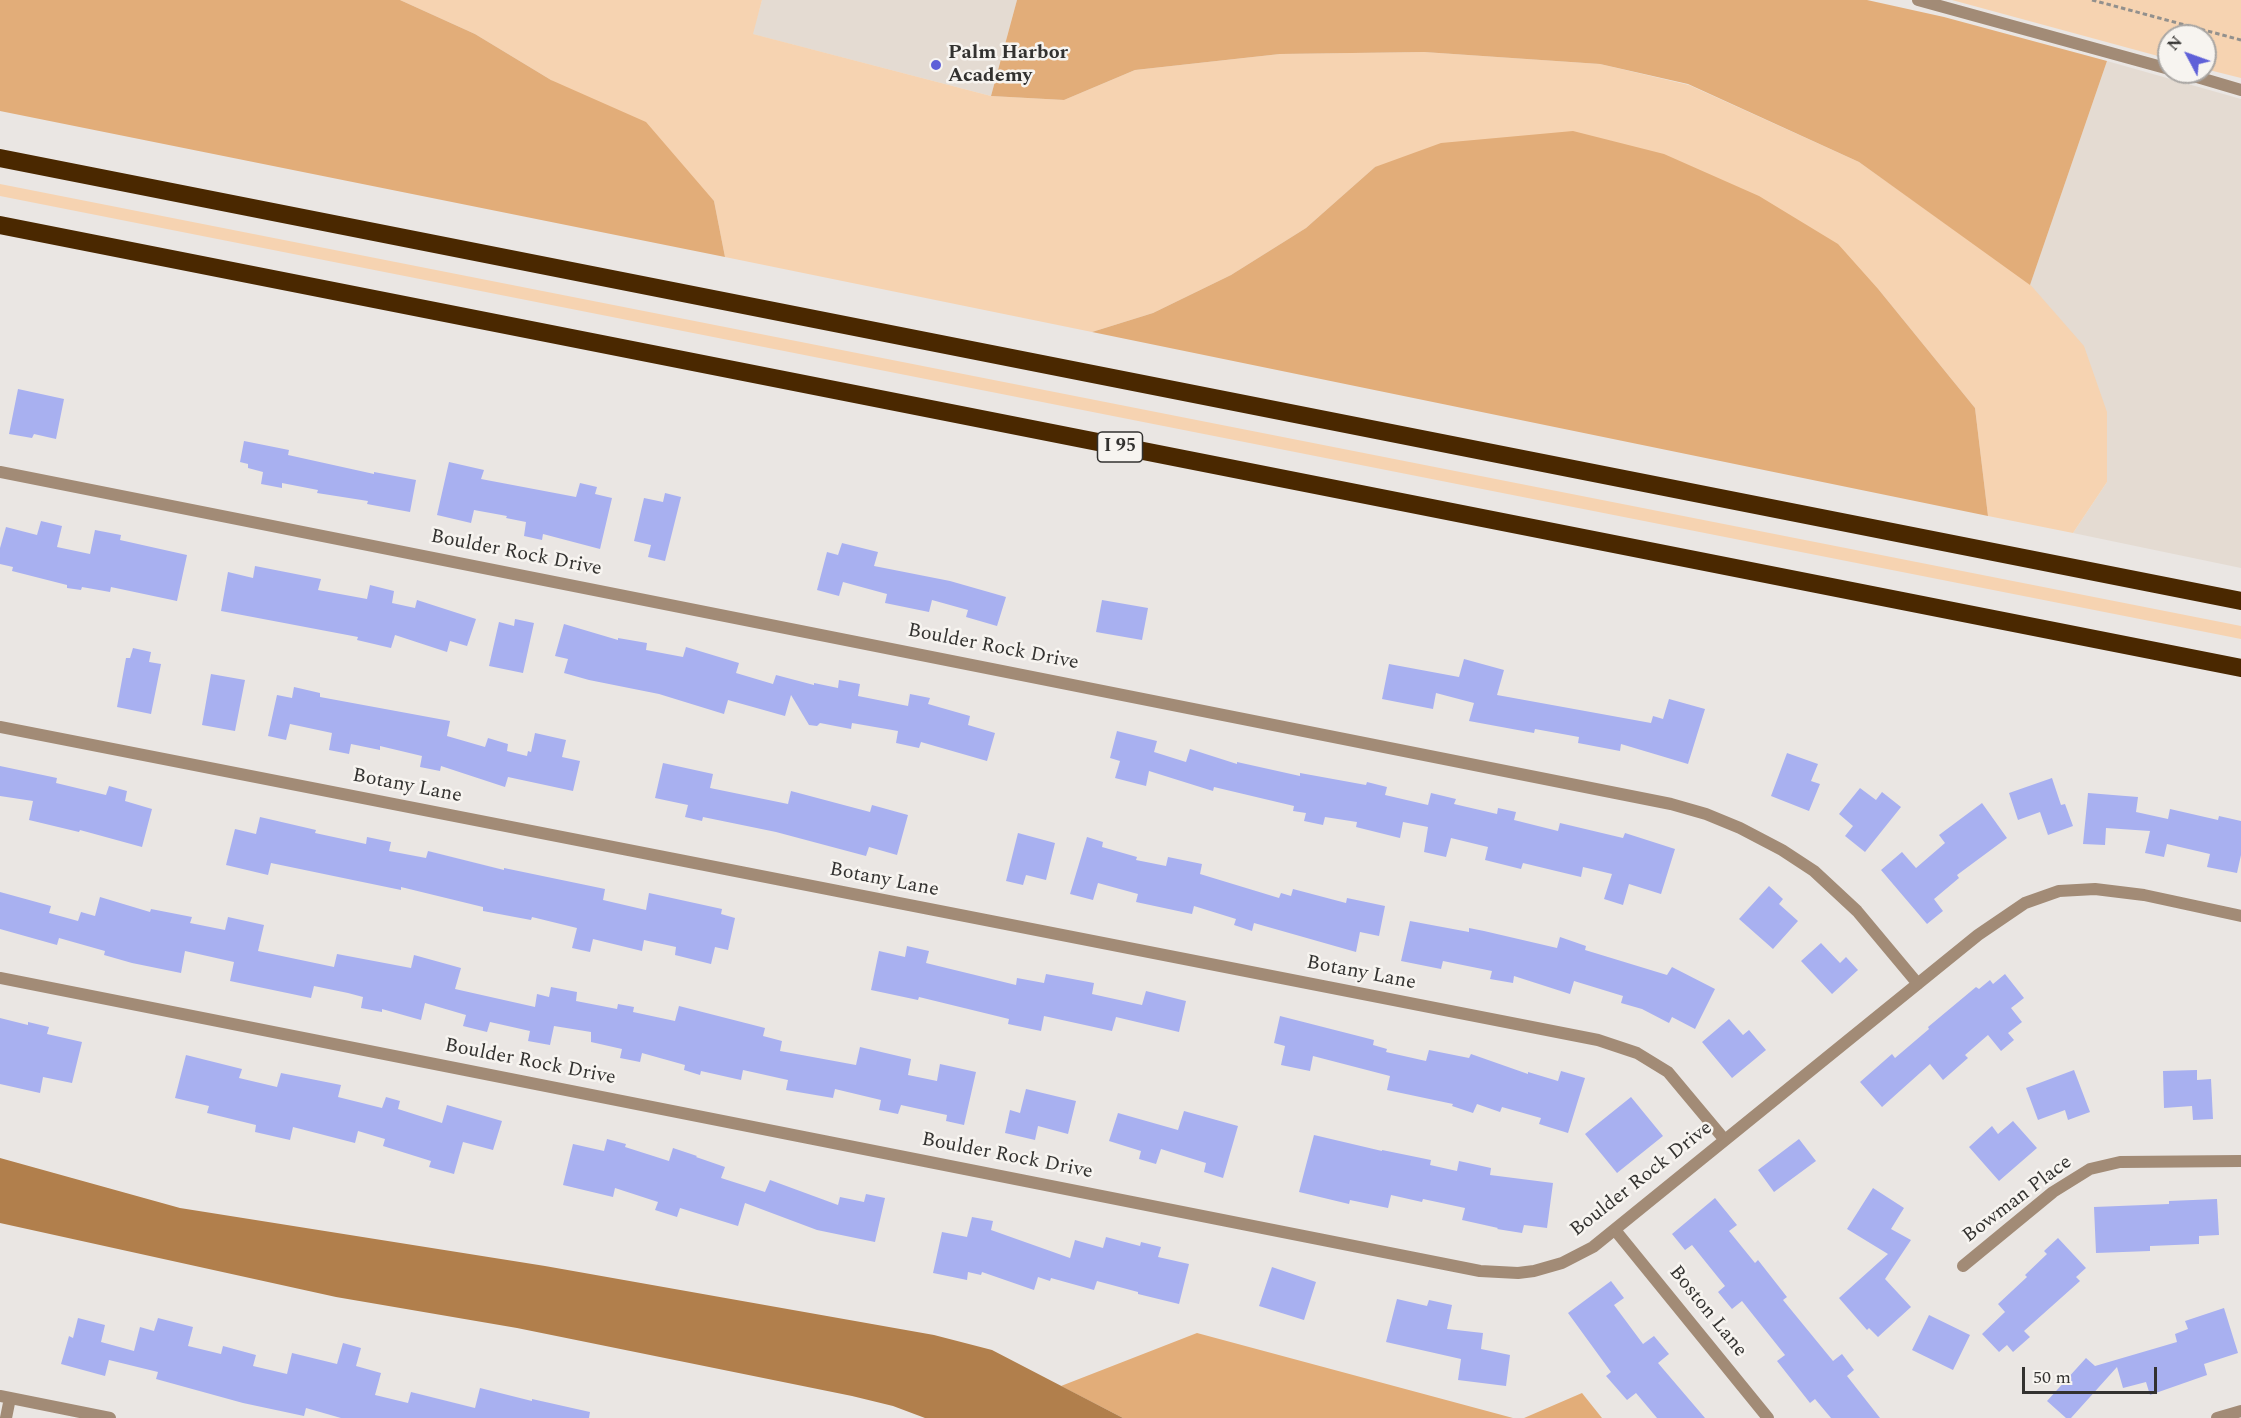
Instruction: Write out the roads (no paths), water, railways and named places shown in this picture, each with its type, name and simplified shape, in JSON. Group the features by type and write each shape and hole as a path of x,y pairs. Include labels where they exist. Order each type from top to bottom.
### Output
{"highway":[{"path":"0,158 2241,601"},
{"name":"I 95","path":"0,225 2241,668"}],"street":[{"path":"1918,0 2157,66"},
{"path":"2217,83 2241,90"},
{"name":"Boulder Rock Drive","path":"0,472 1671,804 1706,814 1740,828 1782,850 1814,871 1850,903 1918,984"},
{"name":"Botany Lane","path":"0,727 1598,1040 1637,1053 1662,1068 1678,1083 1724,1139"},
{"name":"Boulder Rock Drive","path":"0,978 1480,1271 1518,1273 1547,1268 1575,1257 1615,1230 1724,1139 1918,984 2012,911 2037,897 2083,888 2117,891 2241,916"},
{"name":"Bowman Place","path":"1963,1266 2053,1192 2079,1174 2099,1166 2135,1161 2241,1161"},
{"name":"Boston Lane","path":"1615,1230 1768,1418"},
{"path":"6,1418 5,1397 110,1418"},
{"path":"2217,1418 2241,1411"}],"place":[{"name":"Palm Harbor Academy","path":"936,65"}]}
